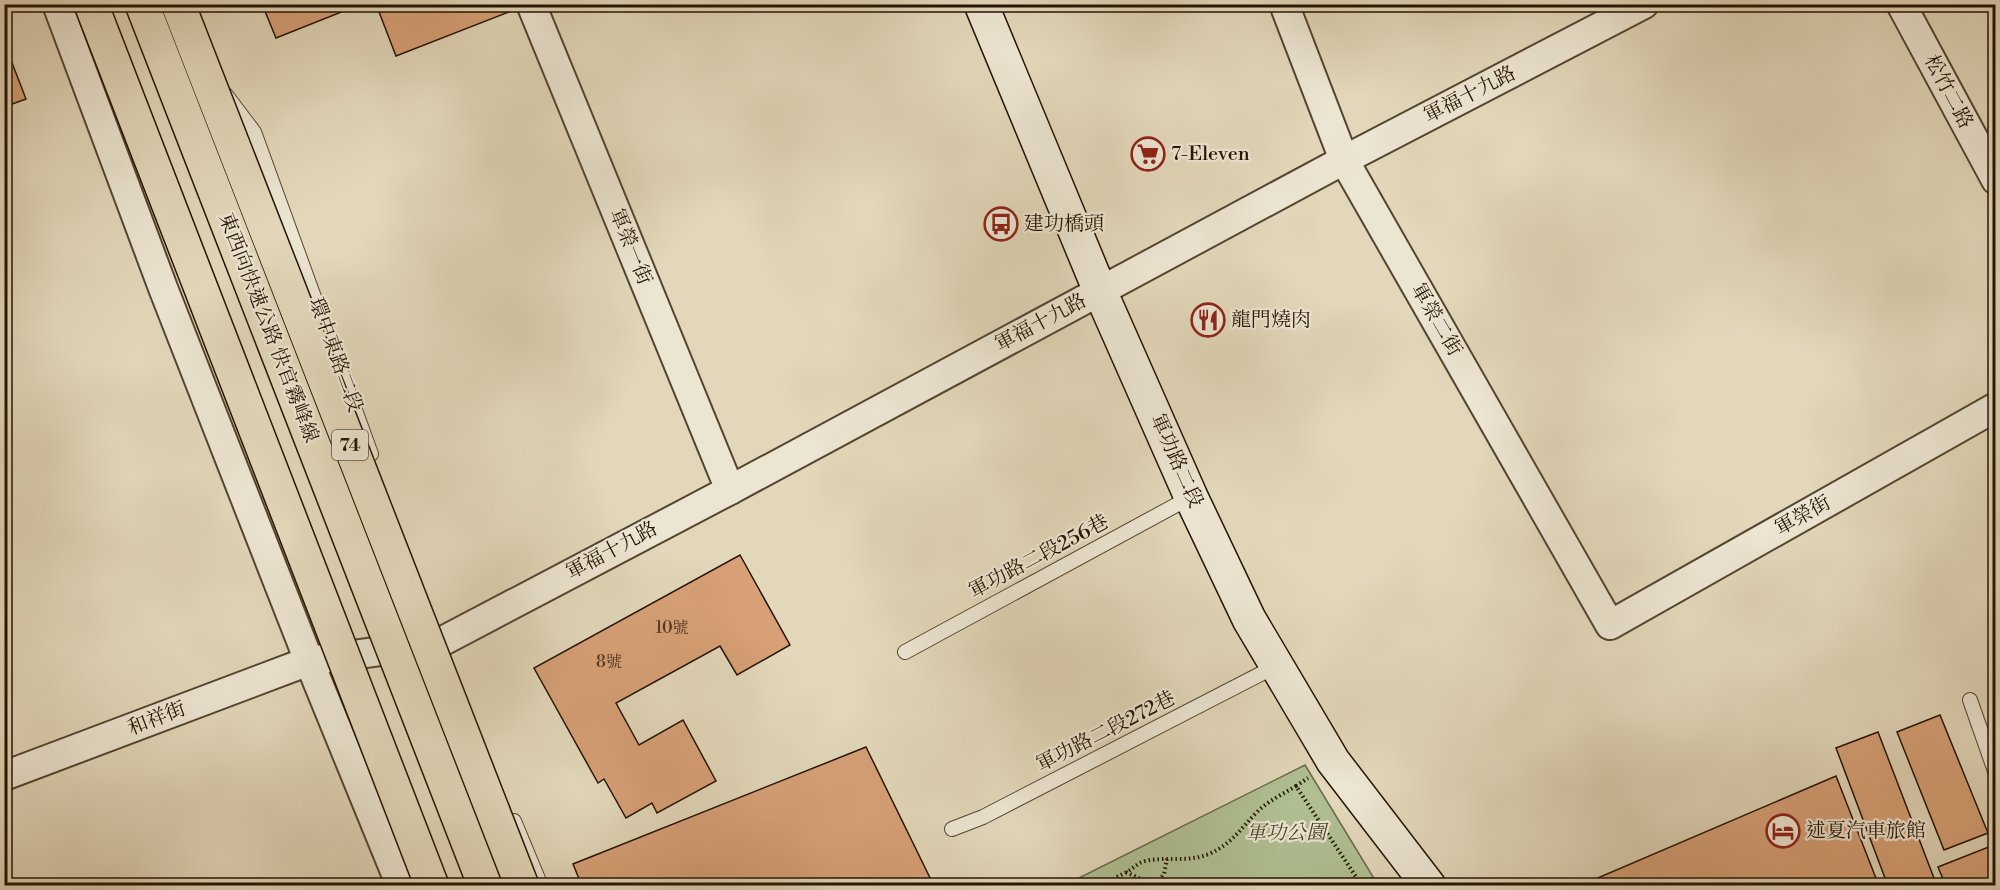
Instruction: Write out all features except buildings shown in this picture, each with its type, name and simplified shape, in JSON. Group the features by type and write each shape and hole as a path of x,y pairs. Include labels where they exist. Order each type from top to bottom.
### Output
{"highway":[{"path":"90,4 432,885"},
{"name":"東西向快速公路 快官霧峰線","path":"162,9 484,885"},
{"name":"74","path":"162,9 522,885"}],"main road":[{"name":"軍功路二段","path":"981,4 1100,291 1191,497 1249,619 1333,761 1429,885"}],"street":[{"path":"57,4 167,299 309,661 401,885"},
{"name":"軍榮一街","path":"531,4 730,490"},
{"name":"軍榮二街","path":"1284,4 1344,160 1610,625"},
{"name":"軍福十九路","path":"407,648 439,642 730,490 1344,160 1644,4"},
{"name":"松竹二路","path":"1901,4 1995,180"},
{"name":"環中東路二段","path":"162,9 407,648 502,885"},
{"name":"軍榮街","path":"1610,625 1995,407"},
{"name":"和祥街","path":"4,776 309,661 407,648"}],"lane":[{"name":"環中東路二段","path":"162,9 254,132 374,464"},
{"name":"軍功路二段256巷","path":"904,652 1191,497"},
{"path":"403,542 439,642 481,742"},
{"name":"軍功路二段272巷","path":"952,829 983,817 1276,666"},
{"path":"1970,700 1995,774"},
{"path":"508,808 541,885"}],"path":[{"path":"1107,885 1113,878 1144,861 1188,859 1207,855 1226,846 1258,811 1296,786 1362,885"},
{"path":"1126,872 1147,882 1158,882 1164,874 1167,859"}],"green space":[{"name":"軍功公園","path":"1305,765 1378,885 1065,885"}],"place":[{"name":"7-Eleven","path":"1148,154"},
{"name":"建功橋頭","path":"1001,224"},
{"name":"龍門燒肉","path":"1208,320"},
{"name":"述夏汽車旅館","path":"1783,831"}]}
